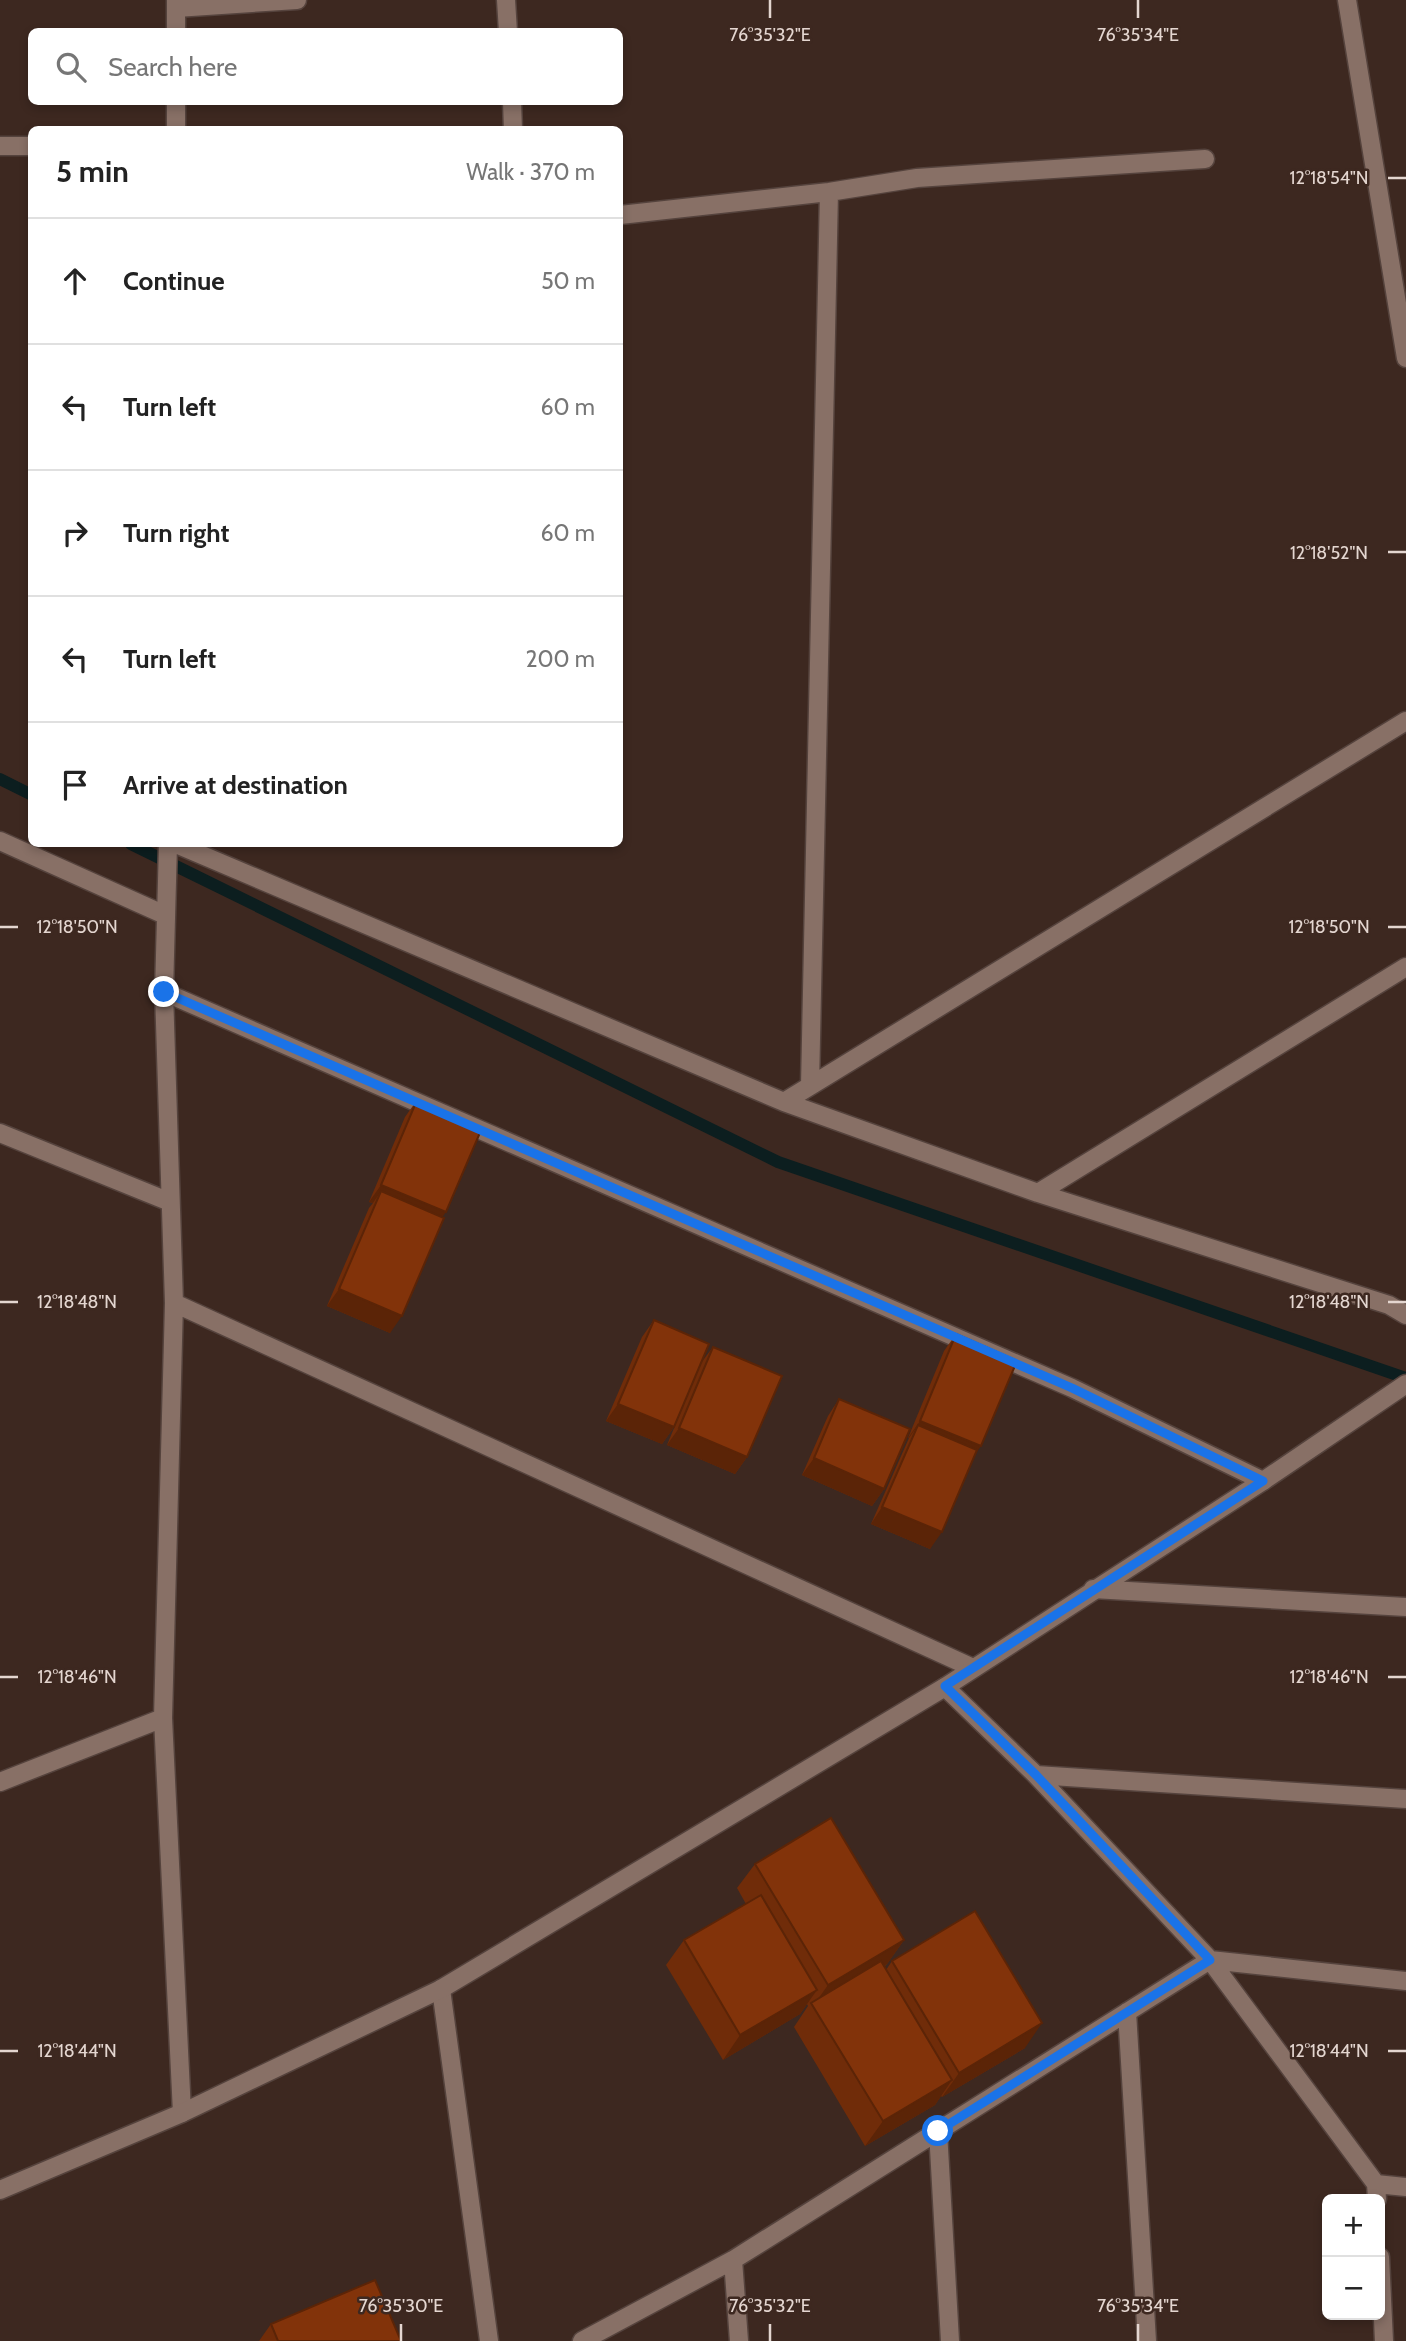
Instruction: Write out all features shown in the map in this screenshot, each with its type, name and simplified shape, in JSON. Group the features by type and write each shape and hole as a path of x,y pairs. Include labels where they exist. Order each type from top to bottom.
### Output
{"street":[{"path":"176,28 176,4 297,0"},
{"path":"506,0 508,28"},
{"path":"1347,0 1406,358"},
{"path":"176,105 176,126"},
{"path":"512,105 513,126"},
{"path":"0,146 28,146"},
{"path":"623,215 829,192 917,178 1205,159"},
{"path":"810,1086 829,192"},
{"path":"784,1102 1406,721"},
{"path":"0,841 165,915"},
{"path":"168,847 164,992 174,1303 163,1718 182,2113"},
{"path":"183,847 784,1102 1038,1194 1389,1305 1406,1315"},
{"path":"1038,1194 1406,967"},
{"path":"164,992 1072,1388 1263,1481"},
{"path":"0,1133 170,1202"},
{"path":"174,1303 973,1668"},
{"path":"0,2190 182,2113 441,1989 945,1686 1263,1481 1406,1384"},
{"path":"1093,1589 1406,1607"},
{"path":"945,1686 1036,1775 1210,1960 1376,2192 1406,2188"},
{"path":"0,1782 163,1718"},
{"path":"1036,1775 1406,1799"},
{"path":"582,2341 733,2260 1210,1960 1406,1981"},
{"path":"441,1989 489,2341"},
{"path":"1127,2012 1147,2341"},
{"path":"938,2131 950,2341"},
{"path":"733,2260 739,2341"},
{"path":"1383,2320 1384,2341"}],"building":[{"path":"417,1100 482,1128 446,1212 381,1185"},
{"path":"381,1191 444,1218 402,1316 339,1289"},
{"path":"654,1320 709,1344 674,1427 618,1404"},
{"path":"956,1334 1017,1361 981,1446 920,1421"},
{"path":"713,1347 782,1376 747,1457 679,1428"},
{"path":"839,1399 910,1429 884,1489 814,1458"},
{"path":"918,1425 977,1450 942,1532 882,1507"},
{"path":"831,1818 904,1940 828,1985 755,1864"},
{"path":"761,1895 817,1990 740,2035 684,1940"},
{"path":"975,1911 1042,2023 959,2073 892,1961"},
{"path":"881,1961 952,2080 883,2121 811,2003"},
{"path":"375,2280 401,2341 278,2341 271,2324"}],"waterway":[{"path":"0,779 28,793"},
{"path":"137,847 778,1162 1406,1378"}],"route":[{"path":"164,992 1072,1388 1263,1481 945,1686 1036,1775 1210,1960 938,2131"}]}
